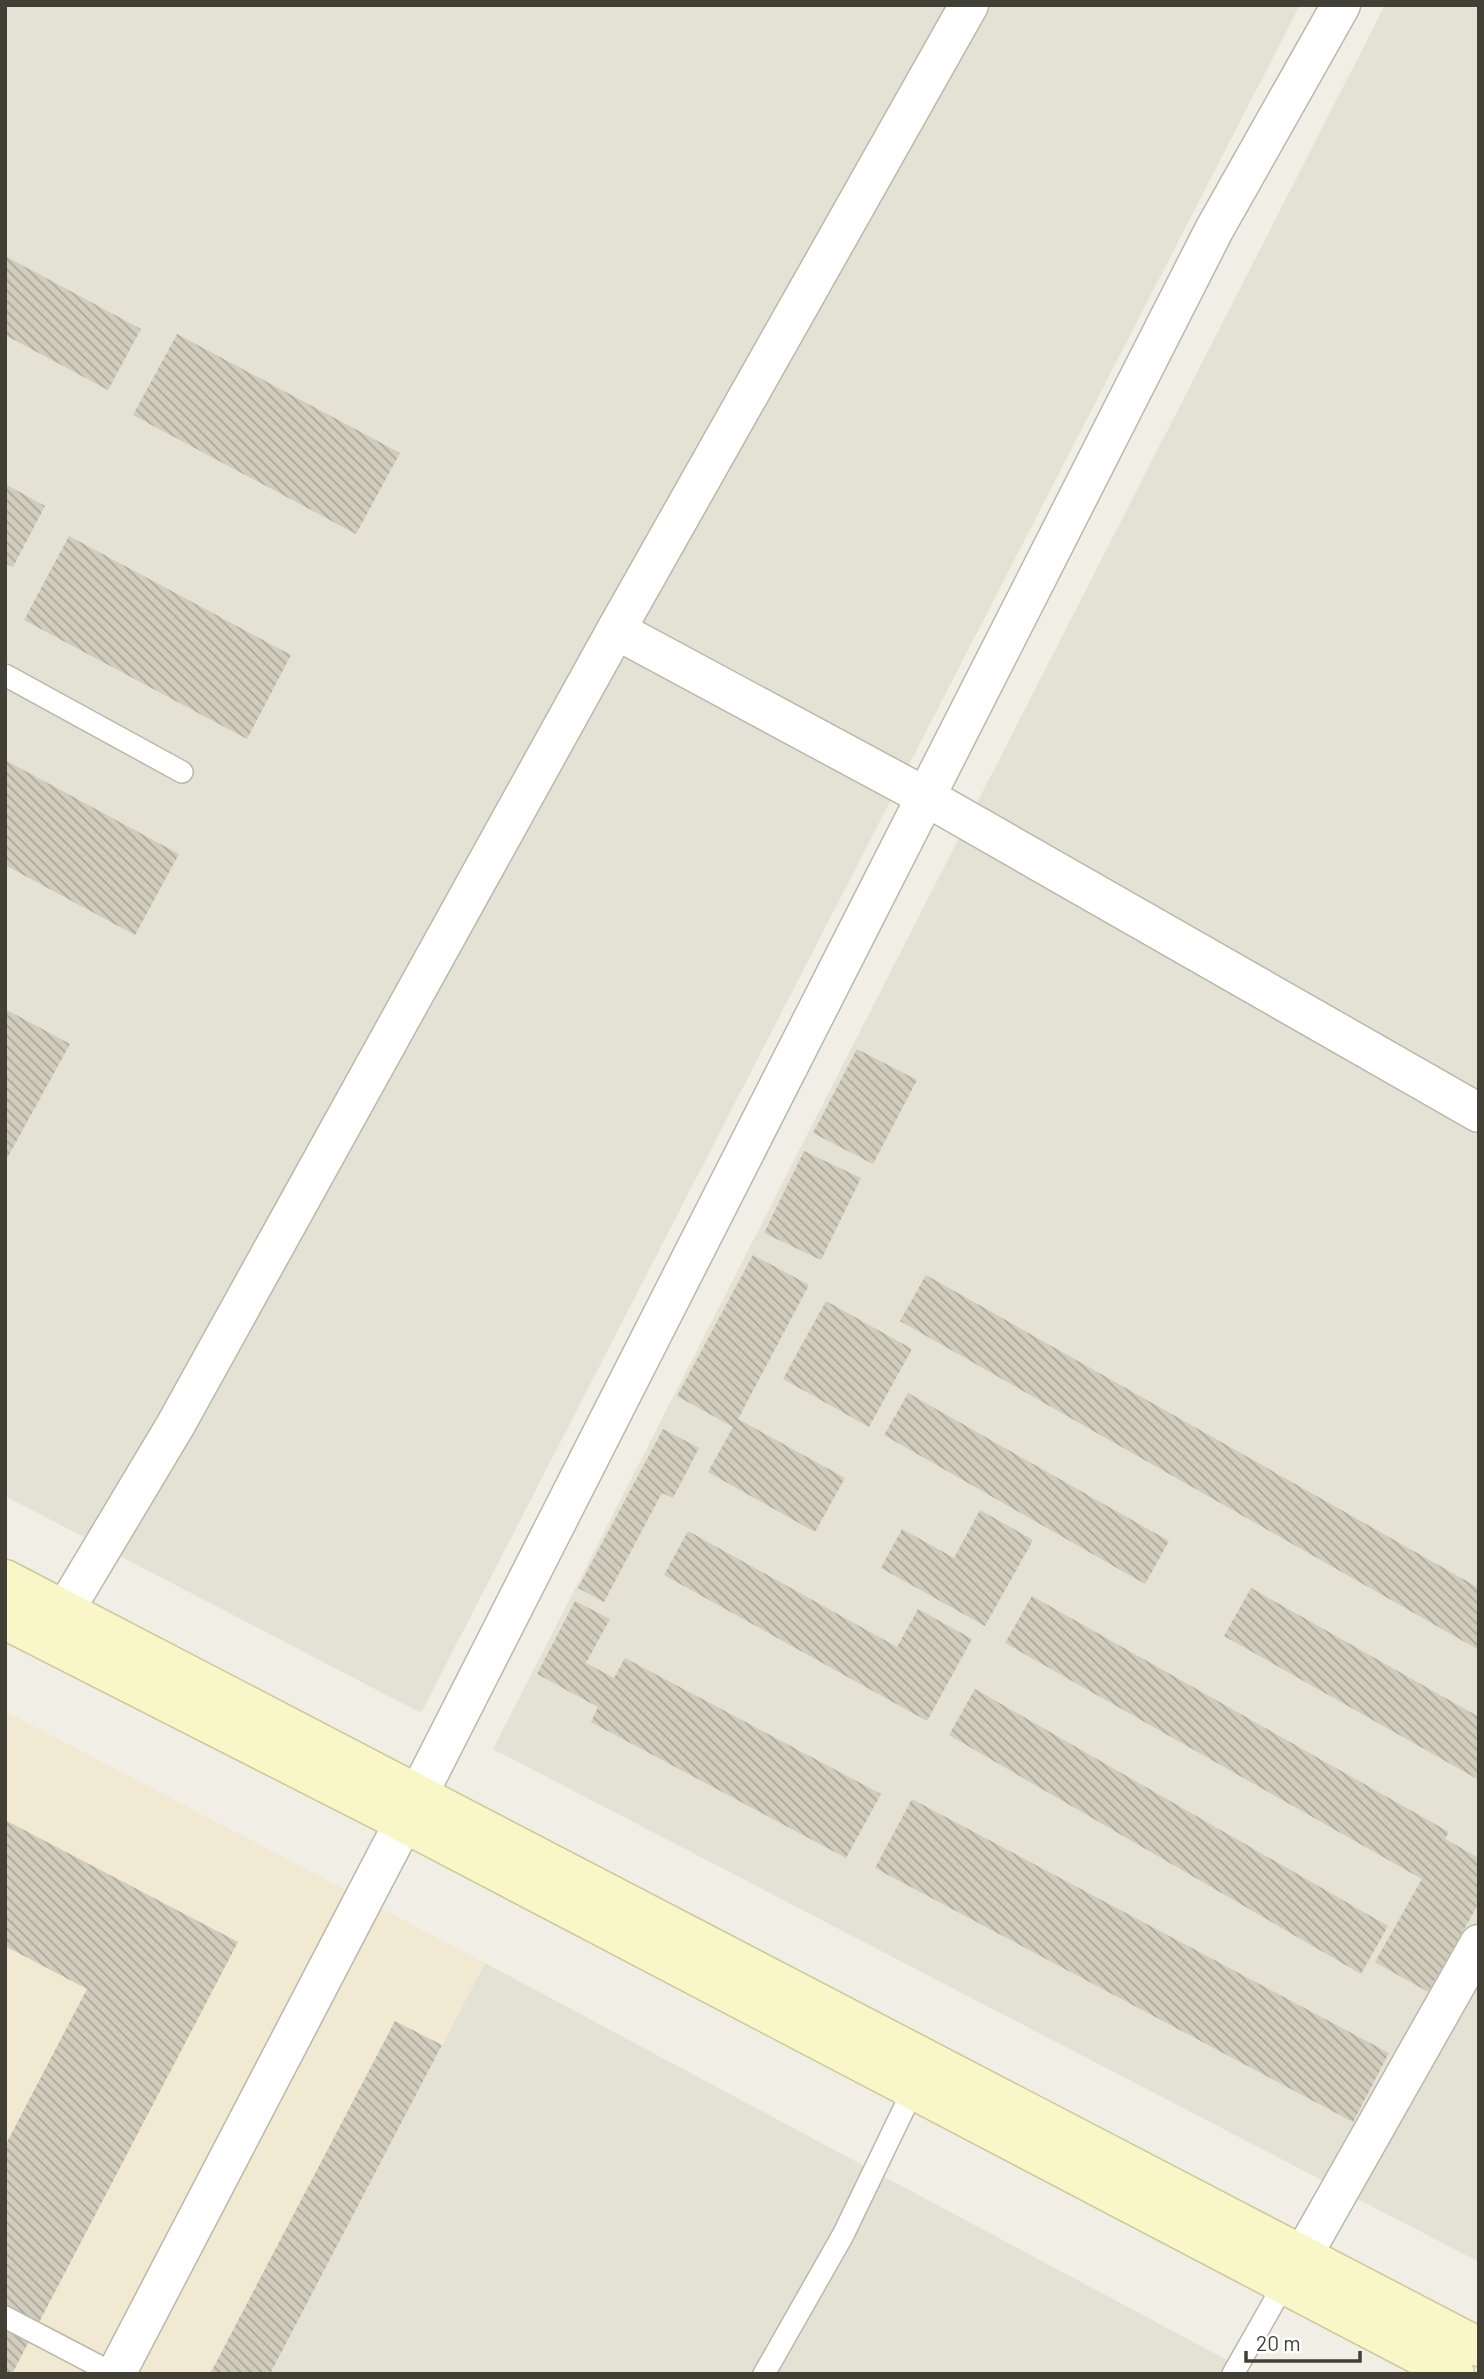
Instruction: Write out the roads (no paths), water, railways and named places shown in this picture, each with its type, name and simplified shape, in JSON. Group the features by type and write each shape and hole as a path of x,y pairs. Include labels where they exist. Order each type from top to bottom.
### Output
{"main road":[{"path":"5,1579 65,1610 411,1809 913,2090 1294,2269 1479,2347"},
{"path":"5,1620 411,1809 1294,2269 1455,2374"}],"street":[{"path":"65,1610 176,1426 616,630 969,5"},
{"path":"115,2374 411,1809 928,798 1214,230 1341,5"},
{"path":"616,630 928,798 1479,1113"},
{"path":"1294,2269 1479,1944"}],"lane":[{"path":"5,675 181,772"},
{"path":"764,2374 843,2235 913,2090"},
{"path":"1233,2374 1294,2269"},
{"path":"5,2317 115,2374"}]}
